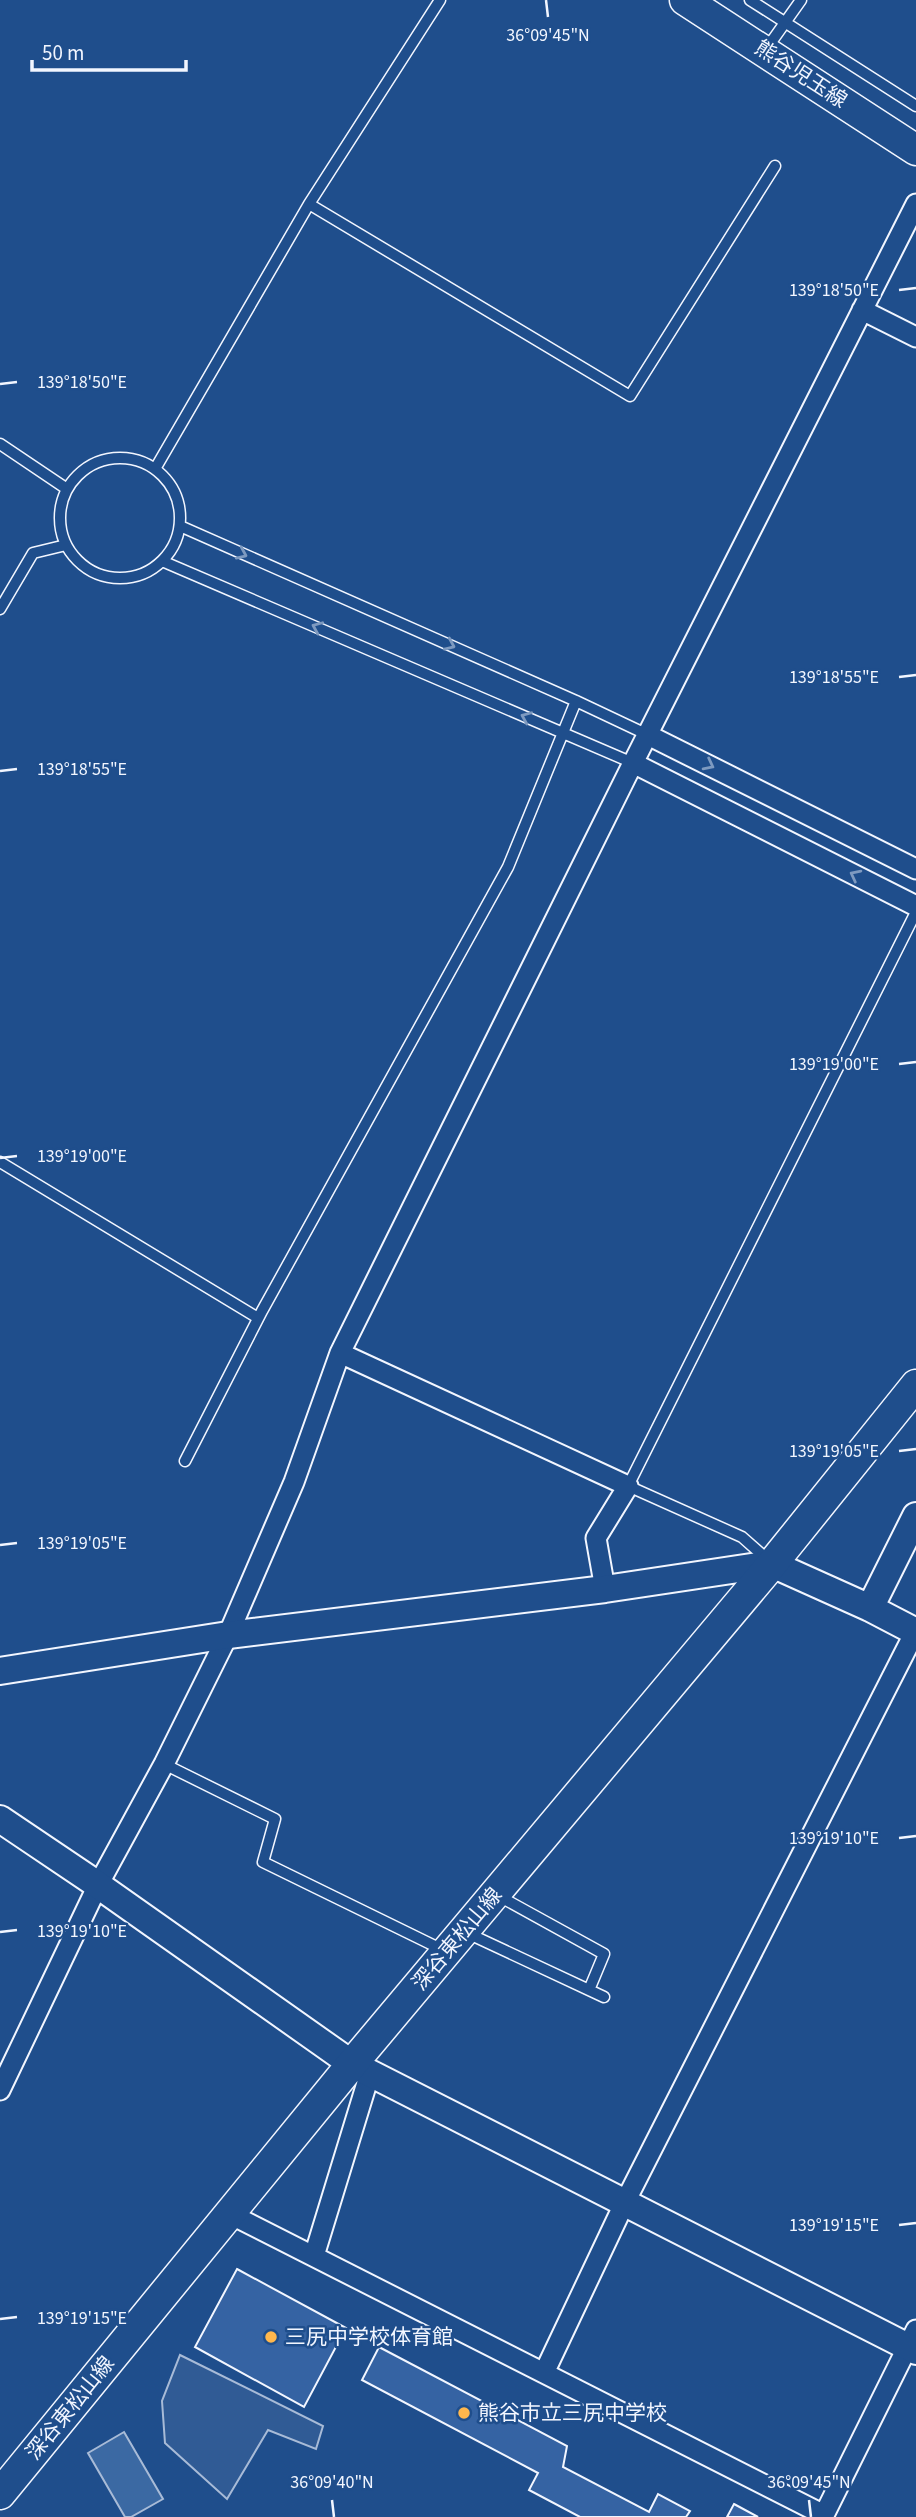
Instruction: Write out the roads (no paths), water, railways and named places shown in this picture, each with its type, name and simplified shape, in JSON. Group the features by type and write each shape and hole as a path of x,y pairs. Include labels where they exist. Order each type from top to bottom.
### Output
{"main road":[{"name":"熊谷児玉線","path":"685,0 916,150"},
{"name":"深谷東松山線","path":"0,2494 230,2214 361,2068 455,1942 772,1564 916,1385"}],"street":[{"path":"0,2090 98,1885 164,1764 229,1635 294,1482 340,1353 916,204"},
{"path":"862,310 916,337"},
{"path":"648,735 916,869"},
{"path":"634,763 916,906"},
{"path":"340,1353 628,1486 596,1538 605,1589"},
{"path":"870,1608 916,1516"},
{"path":"0,1671 229,1635 605,1589 772,1564 916,1632 625,2203 544,2373"},
{"path":"0,1819 361,2068 625,2203 913,2342 824,2516 230,2214"},
{"path":"314,2256 361,2068"}],"lane":[{"path":"155,469 309,204 440,0"},
{"path":"750,0 916,106"},
{"path":"765,51 801,0"},
{"path":"309,204 630,396 775,166"},
{"path":"0,444 67,489"},
{"path":"117,458 137,460 155,469 167,480 176,495 180,510 180,526 173,545 162,561 147,572 129,578 110,578 92,572 77,561 66,545 61,527 61,508 67,489 80,473 97,462 117,458"},
{"path":"180,526 648,735"},
{"path":"0,609 33,553 66,545"},
{"path":"162,561 634,763"},
{"path":"186,1461 258,1318 508,867 576,701"},
{"path":"772,1564 742,1537 628,1486 916,912"},
{"path":"0,1162 258,1318"},
{"path":"164,1764 275,1819 263,1862 455,1942 604,1997"},
{"path":"495,1894 604,1954 589,1990"}],"place":[{"name":"三尻中学校体育館","path":"271,2337"},
{"name":"熊谷市立三尻中学校","path":"464,2413"}]}
